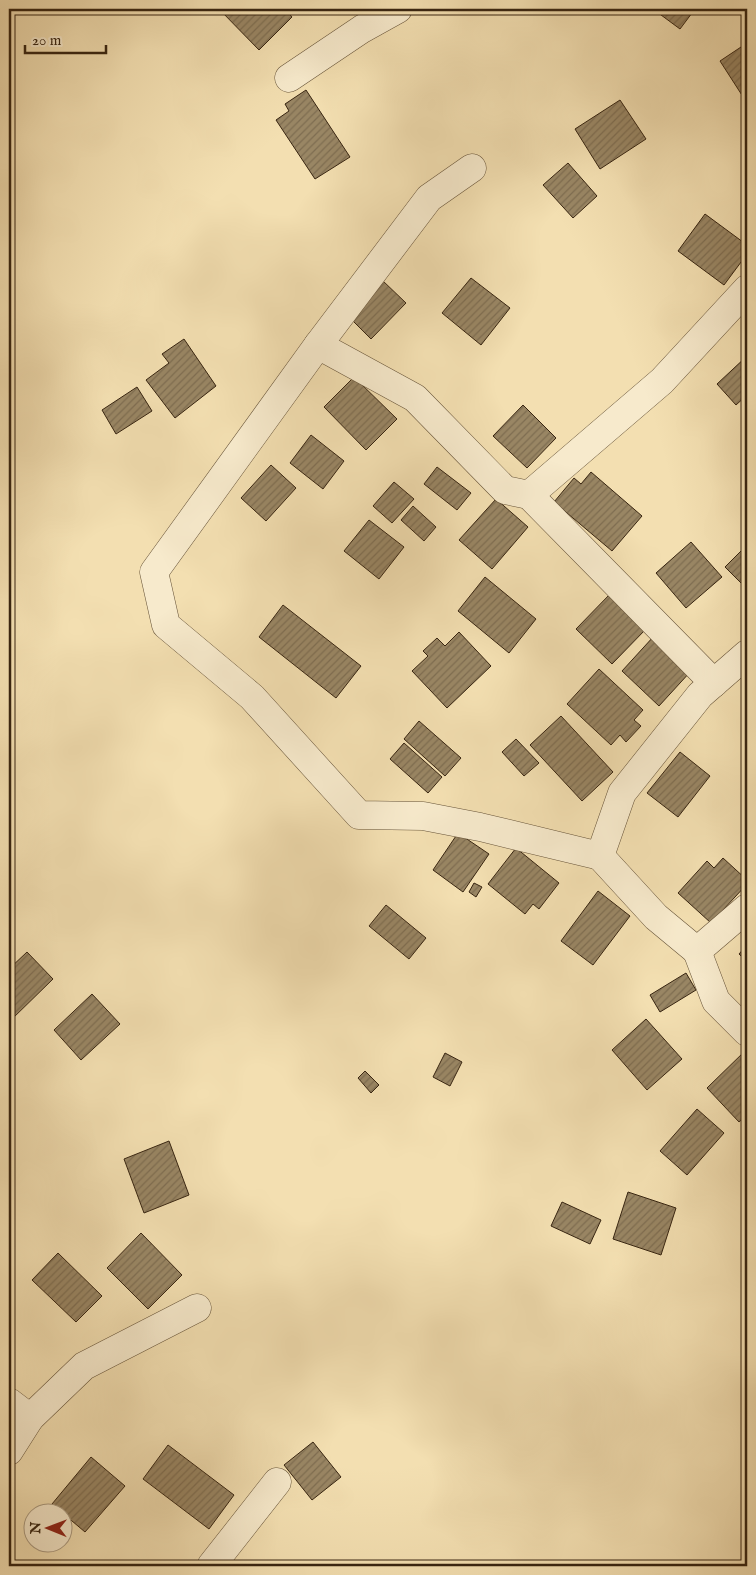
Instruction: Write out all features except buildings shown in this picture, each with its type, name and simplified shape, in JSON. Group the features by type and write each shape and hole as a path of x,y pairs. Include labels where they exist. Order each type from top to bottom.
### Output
{"street":[{"path":"290,78 362,29 398,9"},
{"path":"472,168 429,198 318,345 154,572 166,625 252,697 359,815 423,816 480,827 600,856 656,917 697,951 716,1001 747,1032"},
{"path":"529,495 662,381 747,289"},
{"path":"318,345 415,398 505,490 529,495 714,683"},
{"path":"600,856 622,793 700,695 747,654"},
{"path":"697,951 747,908"},
{"path":"9,1451 19,1410 84,1366 197,1308"},
{"path":"211,1566 277,1482"}]}
